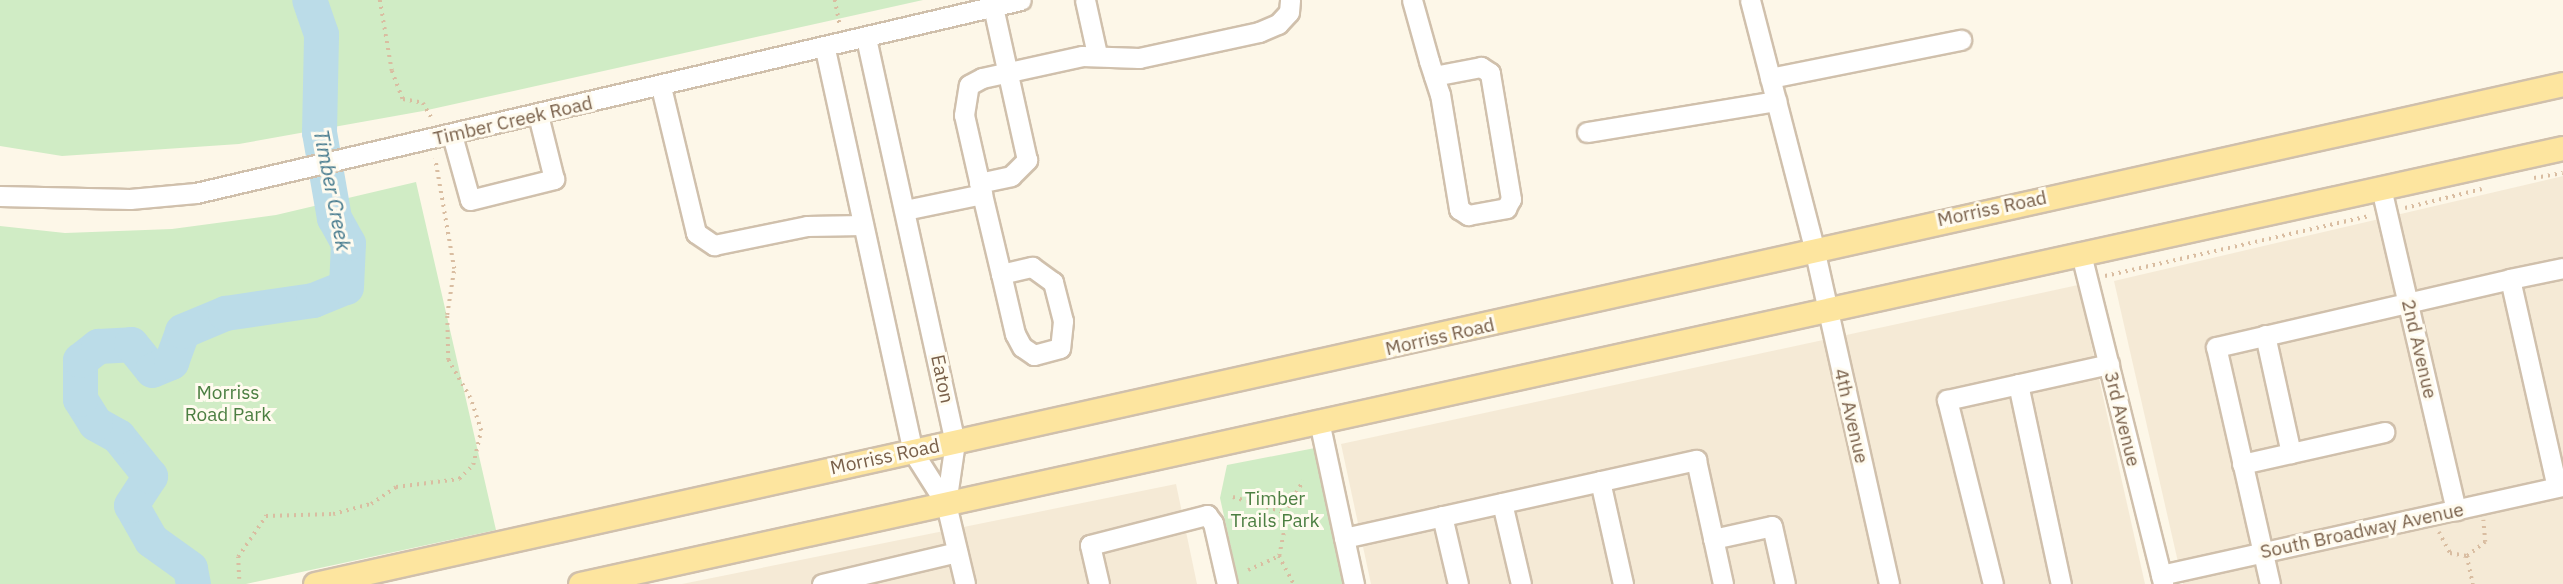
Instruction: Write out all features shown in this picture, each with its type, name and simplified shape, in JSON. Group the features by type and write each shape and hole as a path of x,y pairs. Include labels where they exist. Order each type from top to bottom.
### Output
{"main road":[{"name":"Morriss Road","path":"315,584 1503,323 1814,248 2563,84"},
{"path":"580,584 612,581 1319,421 2563,148"}],"street":[{"name":"Timber Creek Road","path":"0,196 130,199 196,193 825,49 1021,0"},
{"path":"1084,0 1097,54"},
{"path":"1001,275 1031,267 1053,282 1063,321 1060,348 1034,355 1021,347 1001,275 963,99 969,85 1009,72 1097,54 1139,58 1259,32 1278,24 1289,12 1290,0"},
{"path":"1412,0 1434,76 1460,209 1468,215 1506,208 1511,199 1490,74 1481,67 1434,76"},
{"name":"4th Avenue","path":"1750,0 1814,248 1889,584"},
{"path":"905,210 981,188 1011,176 1027,160 992,7"},
{"name":"Eaton","path":"866,38 956,442 946,504"},
{"path":"1770,78 1961,40"},
{"path":"825,49 913,452 946,504 965,584"},
{"path":"661,87 696,233 714,245 807,226 863,225"},
{"path":"1587,132 1776,100"},
{"path":"452,135 470,200 554,179 538,115"},
{"name":"2nd Avenue","path":"2381,188 2456,510"},
{"name":"3rd Avenue","path":"2081,254 2162,580"},
{"path":"2270,584 2216,347 2408,301 2563,268"},
{"path":"2510,279 2560,486"},
{"path":"2265,335 2291,453"},
{"path":"1993,584 1947,400 2109,364"},
{"path":"2018,384 2061,584"},
{"path":"1319,421 1354,584"},
{"path":"2242,464 2385,432"},
{"path":"1344,538 1696,460 1723,584"},
{"path":"1600,481 1623,584"},
{"name":"South Broadway Avenue","path":"2162,580 2262,553 2560,486"},
{"path":"1502,503 1521,584"},
{"path":"1099,584 1090,545 1207,515 1213,523 1227,584"},
{"path":"1442,516 1458,584"},
{"path":"1713,539 1772,526 1785,584"},
{"path":"822,584 957,552"}],"path":[{"path":"380,0 392,71 403,99 423,103 431,117"},
{"path":"835,0 841,27"},
{"path":"239,579 238,557 266,516 332,514 358,508 396,487 459,479 473,465 481,431 470,398 448,360 447,315 454,269 435,159"},
{"path":"2528,178 2563,173"},
{"path":"2088,280 2493,186"},
{"path":"1294,584 1279,556 1288,514 1303,481"},
{"path":"1233,496 1288,514"},
{"path":"1248,570 1279,556"},
{"path":"2467,556 2473,584"}],"shaded area":[{"path":"2563,176 2563,584 2183,584 2114,281"},
{"path":"2078,285 2145,584 1371,584 1341,444"},
{"path":"1176,484 1197,584 682,584"}],"green space":[{"path":"0,0 923,0 423,111 239,144 62,156 0,146"},
{"name":"Morriss Road Park","path":"416,182 496,530 246,584 0,584 0,226 65,233 172,229 276,215"},
{"name":"Timber Trails Park","path":"1315,448 1344,584 1239,584 1220,498 1227,465"}],"waterway":[{"name":"Timber Creek","path":"193,584 190,568 151,540 131,505 150,476 118,436 95,423 80,399 80,360 98,346 131,344 152,370 171,362 182,331 225,313 313,300 346,287 348,243 334,218 319,132 321,34 309,0"}]}
